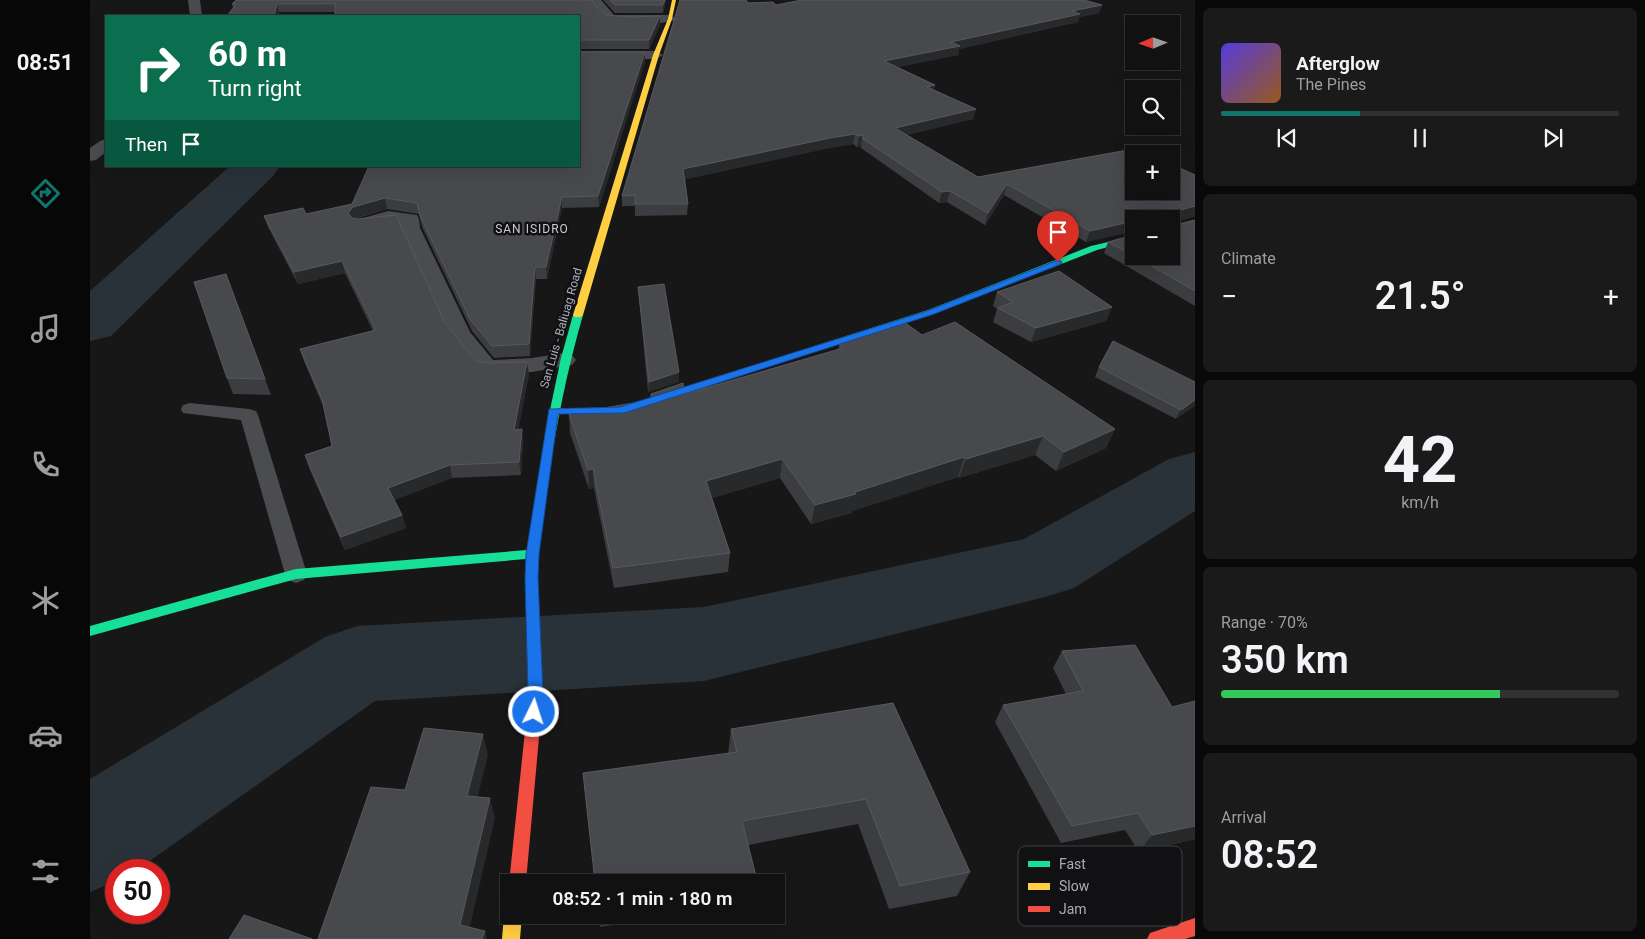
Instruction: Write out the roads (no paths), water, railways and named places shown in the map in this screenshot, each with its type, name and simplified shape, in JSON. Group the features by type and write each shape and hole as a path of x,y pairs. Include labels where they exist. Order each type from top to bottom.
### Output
{"main road":[{"name":"San Luis - Baliuag Road","path":"517,874 536,693 531,578 532,554 553,411 564,360 656,54 670,19 674,0"},
{"path":"553,411 621,411 930,312 1094,248 1125,240"},
{"path":"90,631 296,574 532,554"},
{"path":"511,939 512,924"},
{"path":"1156,939 1195,927"}],"street":[{"path":"194,0 196,15"},
{"path":"595,0 610,18 630,20 670,19"},
{"path":"580,55 656,54"},
{"path":"90,156 105,145"},
{"path":"363,224 388,217 410,219 410,228 460,334 487,367 532,365 564,360"}],"lane":[{"path":"190,409 249,415 296,574"}],"waterway":[{"path":"90,323 256,167"},
{"path":"90,839 357,664 704,644 1045,566 1195,477"}],"district":[{"name":"SAN ISIDRO","path":"532,229"}]}
